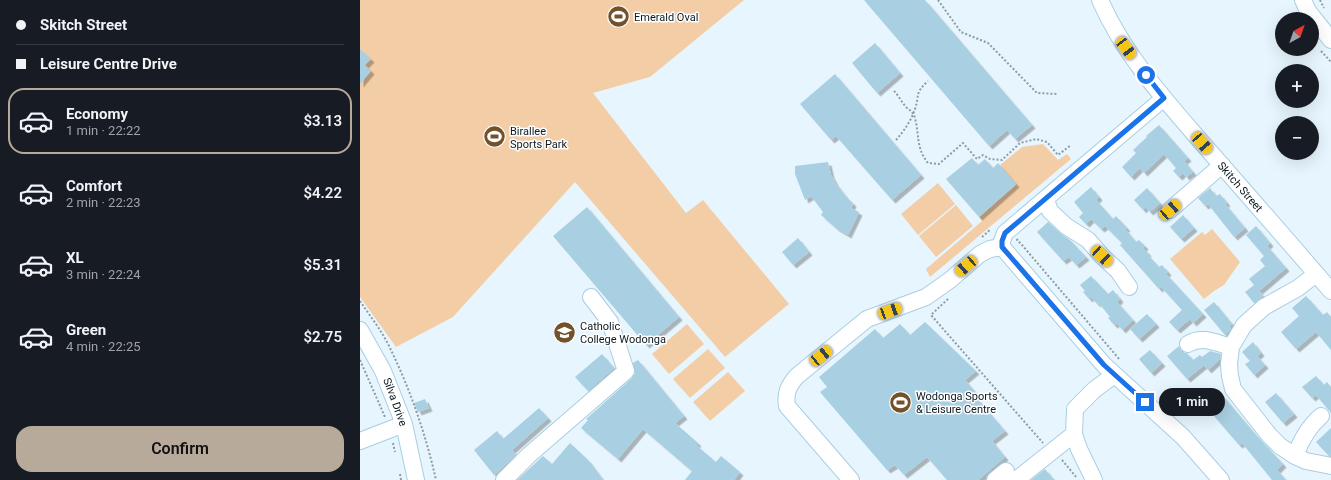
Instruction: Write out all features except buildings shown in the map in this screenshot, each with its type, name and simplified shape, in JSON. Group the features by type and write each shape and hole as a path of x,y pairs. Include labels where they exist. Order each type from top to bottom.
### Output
{"street":[{"name":"Skitch Street","path":"1100,0 1108,19 1126,48 1164,98 1331,291"},
{"path":"1304,0 1308,11 1331,40"},
{"path":"851,480 787,406 787,392 797,376 867,319 926,297 950,280 980,254 990,249 1000,235 1046,200 1164,98"},
{"path":"1170,210 1222,165"},
{"path":"1046,200 1050,211 1066,226 1088,240 1118,271 1129,287"},
{"path":"1000,235 1118,370 1183,437 1221,480"},
{"path":"1316,274 1298,288 1264,307 1244,325 1231,347 1229,364 1233,389 1280,446 1306,461 1331,466"},
{"path":"504,480 529,455 626,371 610,322 591,297"},
{"name":"Silva Drive","path":"360,330 383,371 404,424 416,480"},
{"path":"1188,344 1195,339 1203,339 1231,347"},
{"path":"1094,480 1079,449 1074,434 1075,409 1094,390 1118,370"},
{"path":"1295,456 1301,441 1312,424 1321,416"},
{"path":"360,441 404,424"},
{"path":"1006,477 1049,448 1074,434"}],"path":[{"path":"938,0 961,32 988,43 1037,93 1057,94"},
{"path":"896,140 913,113 917,92 928,81"},
{"path":"894,90 902,102 913,113 920,149 928,163 939,164 963,143 977,159 983,155 990,159 1002,160 1020,143 1025,141 1036,139 1047,142 1058,155 1071,145"},
{"path":"982,237 1000,235"},
{"path":"1023,235 1018,240 1118,370"},
{"path":"926,297 936,310"},
{"path":"950,297 931,315 1079,480"}],"shaded area":[{"name":"Birallee Sports Park","path":"360,0 744,0 650,77 593,93 686,213 703,200 789,304 725,357 575,182 453,317 396,347 360,297"},
{"path":"1043,144 1058,160 1067,154 1071,159 930,277 926,269 982,221 979,217 1016,185 1000,165 1022,147"},
{"path":"938,183 955,204 918,235 901,214"},
{"path":"956,205 973,226 936,257 919,236"},
{"path":"1212,229 1240,262 1224,285 1204,299 1170,259 1202,232 1205,235"},
{"path":"687,324 704,344 669,374 652,354"},
{"path":"708,349 725,368 690,398 673,379"},
{"path":"728,372 745,391 710,421 693,402"}],"place":[{"name":"Emerald Oval","path":"619,17"},
{"name":"Birallee Sports Park","path":"494,137"},
{"name":"Catholic College Wodonga","path":"564,332"},
{"name":"Wodonga Sports & Leisure Centre","path":"901,402"}],"route":[{"path":"1145,402 1104,365 1002,247 1002,241 1005,233 1046,200 1164,98 1146,75"}]}
